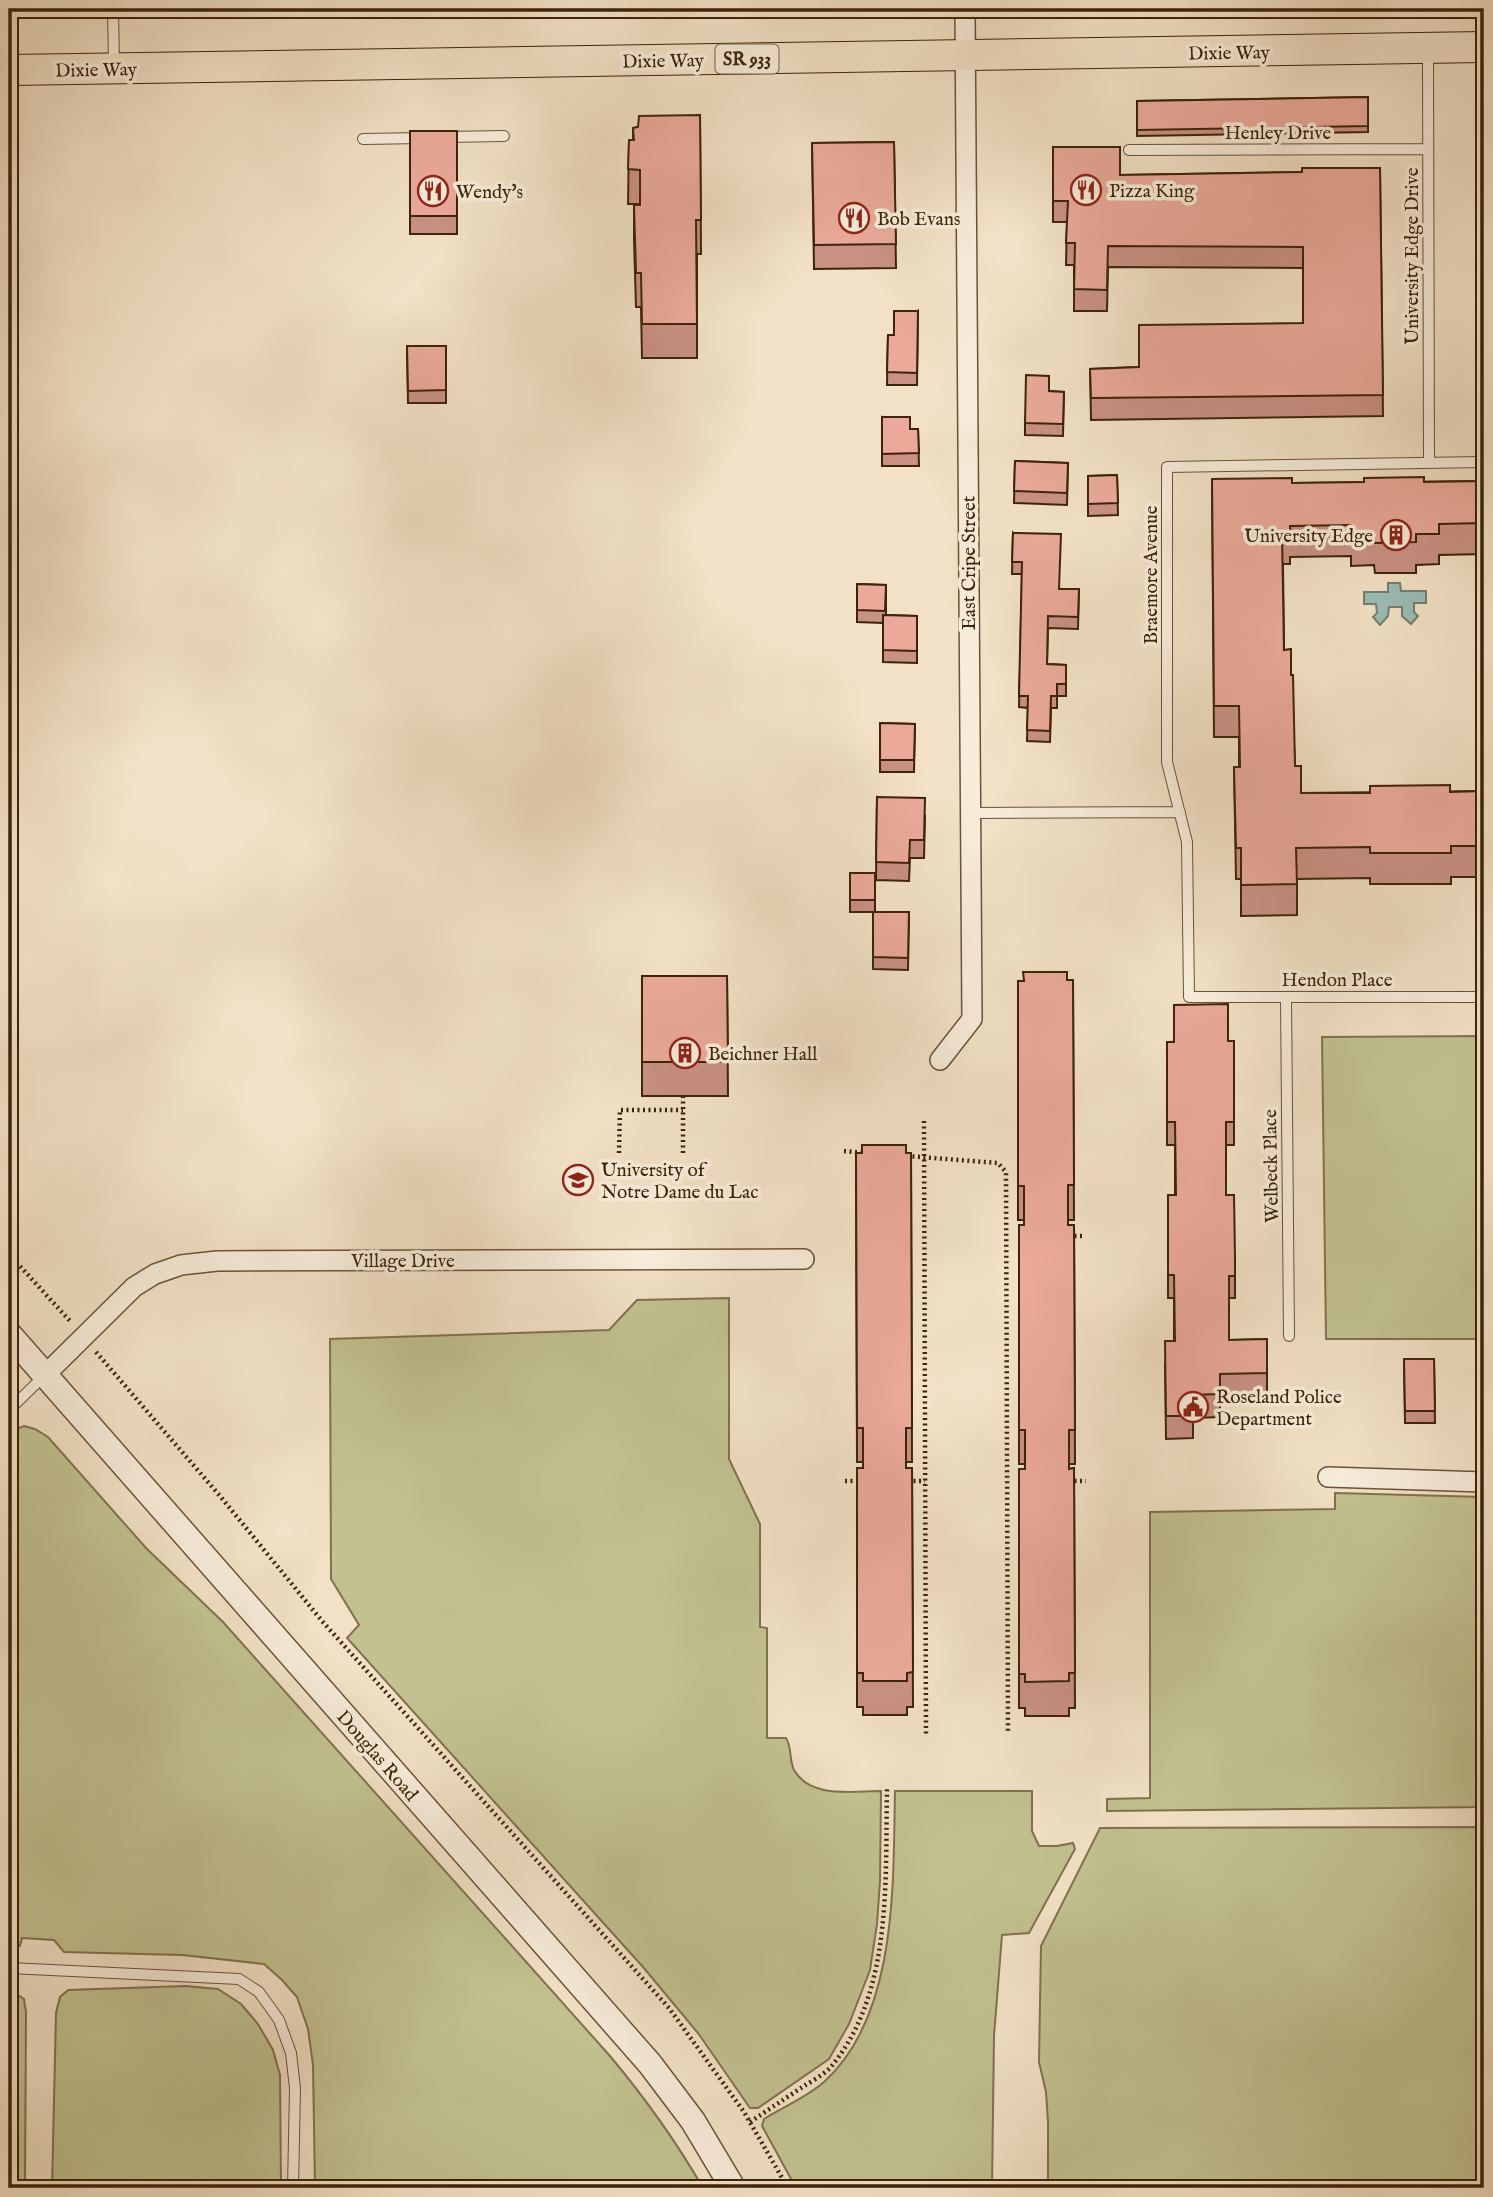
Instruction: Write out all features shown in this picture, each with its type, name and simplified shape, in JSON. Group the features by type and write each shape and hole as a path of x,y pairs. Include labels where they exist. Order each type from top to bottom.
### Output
{"main road":[{"name":"Dixie Way","path":"9,70 1484,47"}],"street":[{"name":"East Cripe Street","path":"940,1060 972,1019 965,9"},
{"name":"Village Drive","path":"44,1376 134,1287 155,1274 181,1265 217,1261 804,1259"},
{"name":"Douglas Road","path":"9,1334 650,2064 693,2121 733,2188"},
{"path":"1328,1477 1484,1482"}],"lane":[{"path":"113,9 114,69"},
{"name":"University Edge Drive","path":"1427,49 1429,463"},
{"path":"363,139 504,136"},
{"name":"Henley Drive","path":"1129,150 1428,149"},
{"name":"Braemore Avenue","path":"1189,997 1187,842 1167,762 1167,467 1484,462"},
{"path":"970,813 1180,812"},
{"name":"Hendon Place","path":"1189,997 1484,997"},
{"name":"Welbeck Place","path":"1286,997 1289,1336"},
{"path":"9,1410 44,1376"},
{"path":"9,1968 239,1979 259,1992 279,2020 291,2053 295,2088 293,2188"}],"path":[{"path":"683,1096 683,1153"},
{"path":"619,1153 620,1110 683,1110"},
{"path":"924,1121 926,1734"},
{"path":"844,1151 870,1153"},
{"path":"897,1155 998,1163 1006,1171 1008,1734"},
{"path":"1059,1236 1085,1237"},
{"path":"1006,1241 1016,1242"},
{"path":"9,1254 220,1496 322,1621 669,2008 750,2122 788,2188"},
{"path":"845,1481 872,1481"},
{"path":"898,1481 925,1481"},
{"path":"1060,1482 1086,1481"},
{"path":"1007,1482 1020,1482"},
{"path":"750,2122 828,2070 846,2045 864,2007 877,1964 884,1925 887,1789"}],"shaded area":[{"path":"1484,1036 1484,1339 1326,1339 1322,1037"},
{"path":"729,1298 729,1459 760,1524 760,1627 767,1628 767,1738 786,1738 794,1770 811,1786 845,1792 881,1791 880,1881 870,1970 849,2024 829,2059 758,2108 750,2108 698,2033 643,1967 347,1638 359,1625 331,1579 330,1339 609,1330 637,1300"},
{"path":"24,1426 48,1437 146,1548 223,1622 610,2056 660,2120 703,2188 315,2188 313,2065 308,2029 297,1997 264,1964 182,1955 64,1952 54,1940 22,1938 20,1946 9,1950 9,1432"},
{"path":"1335,1493 1484,1497 1484,1807 1107,1811 1107,1799 1150,1798 1150,1512 1335,1509"},
{"path":"895,1791 1032,1791 1032,1831 1039,1846 1073,1843 1075,1849 1029,1933 1002,1935 994,2036 992,2188 796,2188 762,2126 764,2119 824,2082 848,2054 866,2021 878,1985 886,1946 891,1906"},
{"path":"1484,1827 1484,2188 1048,2188 1046,2092 1039,2062 1041,1946 1100,1828"},
{"path":"186,1986 218,1989 241,2004 258,2024 273,2050 280,2075 281,2188 52,2188 56,2013 60,1997 68,1990"},
{"path":"9,1989 24,1999 26,2012 25,2188 9,2188"}],"water":[{"path":"1388,583 1400,583 1401,591 1426,591 1426,603 1414,603 1414,612 1418,616 1411,624 1402,616 1402,607 1389,607 1388,616 1380,625 1373,617 1377,613 1376,604 1364,604 1364,592 1388,592"}],"building":[{"path":"1368,97 1368,126 1137,130 1137,101"},
{"path":"700,115 701,220 696,220 697,324 642,324 641,273 636,273 634,205 640,205 640,170 628,169 629,140 634,140 633,128 638,127 639,116"},
{"name":"Wendy's","path":"410,131 457,131 457,216 410,216"},
{"name":"Bob Evans","path":"894,142 896,244 814,245 812,143"},
{"path":"1053,147 1120,147 1120,175 1380,168 1383,395 1091,398 1090,369 1139,367 1139,325 1303,323 1303,247 1108,246 1107,290 1074,289 1075,243 1066,243 1068,201 1053,201"},
{"path":"894,311 918,311 917,373 887,372 888,335 894,335"},
{"path":"407,346 446,346 446,390 408,391"},
{"path":"1026,375 1049,376 1049,391 1064,392 1063,424 1025,423"},
{"path":"882,417 910,417 910,429 918,429 919,453 882,454"},
{"path":"1015,461 1068,463 1067,493 1014,491"},
{"path":"1117,475 1118,503 1088,504 1088,476"},
{"path":"1424,477 1424,482 1484,481 1484,523 1439,524 1439,534 1416,534 1416,542 1375,543 1374,535 1351,535 1351,525 1290,526 1290,533 1282,533 1284,650 1291,649 1295,766 1301,766 1301,793 1370,793 1370,786 1450,785 1450,792 1484,791 1484,846 1451,846 1451,853 1370,853 1370,847 1296,848 1297,884 1241,885 1241,848 1236,848 1234,767 1240,767 1239,706 1214,706 1212,479 1292,478 1292,483 1364,482 1364,478"},
{"path":"1013,533 1061,534 1059,589 1079,589 1078,617 1048,616 1047,664 1066,665 1066,684 1057,684 1057,696 1051,696 1050,731 1027,730 1028,696 1019,696 1022,562 1012,562"},
{"path":"857,584 886,585 885,611 857,610"},
{"path":"883,615 917,616 917,651 883,650"},
{"path":"880,723 915,724 914,760 880,760"},
{"path":"877,797 925,798 924,840 910,840 909,863 876,862"},
{"path":"850,873 875,873 875,900 850,900"},
{"path":"873,912 909,912 908,958 873,957"},
{"path":"1023,972 1067,972 1067,980 1073,980 1074,1185 1068,1185 1068,1225 1074,1225 1075,1430 1069,1430 1069,1469 1074,1468 1075,1673 1069,1673 1069,1681 1025,1682 1025,1674 1019,1674 1019,1469 1025,1469 1025,1430 1019,1430 1019,1225 1024,1225 1024,1186 1018,1186 1018,981 1024,981"},
{"name":"Beichner Hall","path":"642,976 727,976 728,1062 642,1062"},
{"path":"1228,1004 1228,1041 1234,1041 1234,1122 1226,1122 1226,1195 1234,1195 1235,1257 1235,1276 1229,1276 1229,1340 1267,1339 1267,1373 1220,1374 1220,1394 1192,1395 1193,1416 1166,1416 1165,1341 1175,1341 1174,1275 1168,1275 1168,1195 1176,1195 1175,1122 1167,1122 1167,1042 1174,1042 1174,1005"},
{"path":"862,1145 906,1145 906,1153 911,1153 912,1428 906,1428 906,1468 912,1468 913,1672 907,1673 907,1681 863,1681 863,1673 857,1673 857,1468 863,1468 863,1428 857,1428 856,1153 862,1153"},
{"path":"1404,1359 1434,1359 1435,1411 1405,1411"}],"place":[{"name":"Pizza King","path":"1086,190"},
{"name":"Wendy's","path":"433,191"},
{"name":"Bob Evans","path":"854,218"},
{"name":"University Edge","path":"1396,535"},
{"name":"Beichner Hall","path":"685,1053"},
{"name":"University of Notre Dame du Lac","path":"578,1180"},
{"name":"Roseland Police Department","path":"1193,1407"}]}
